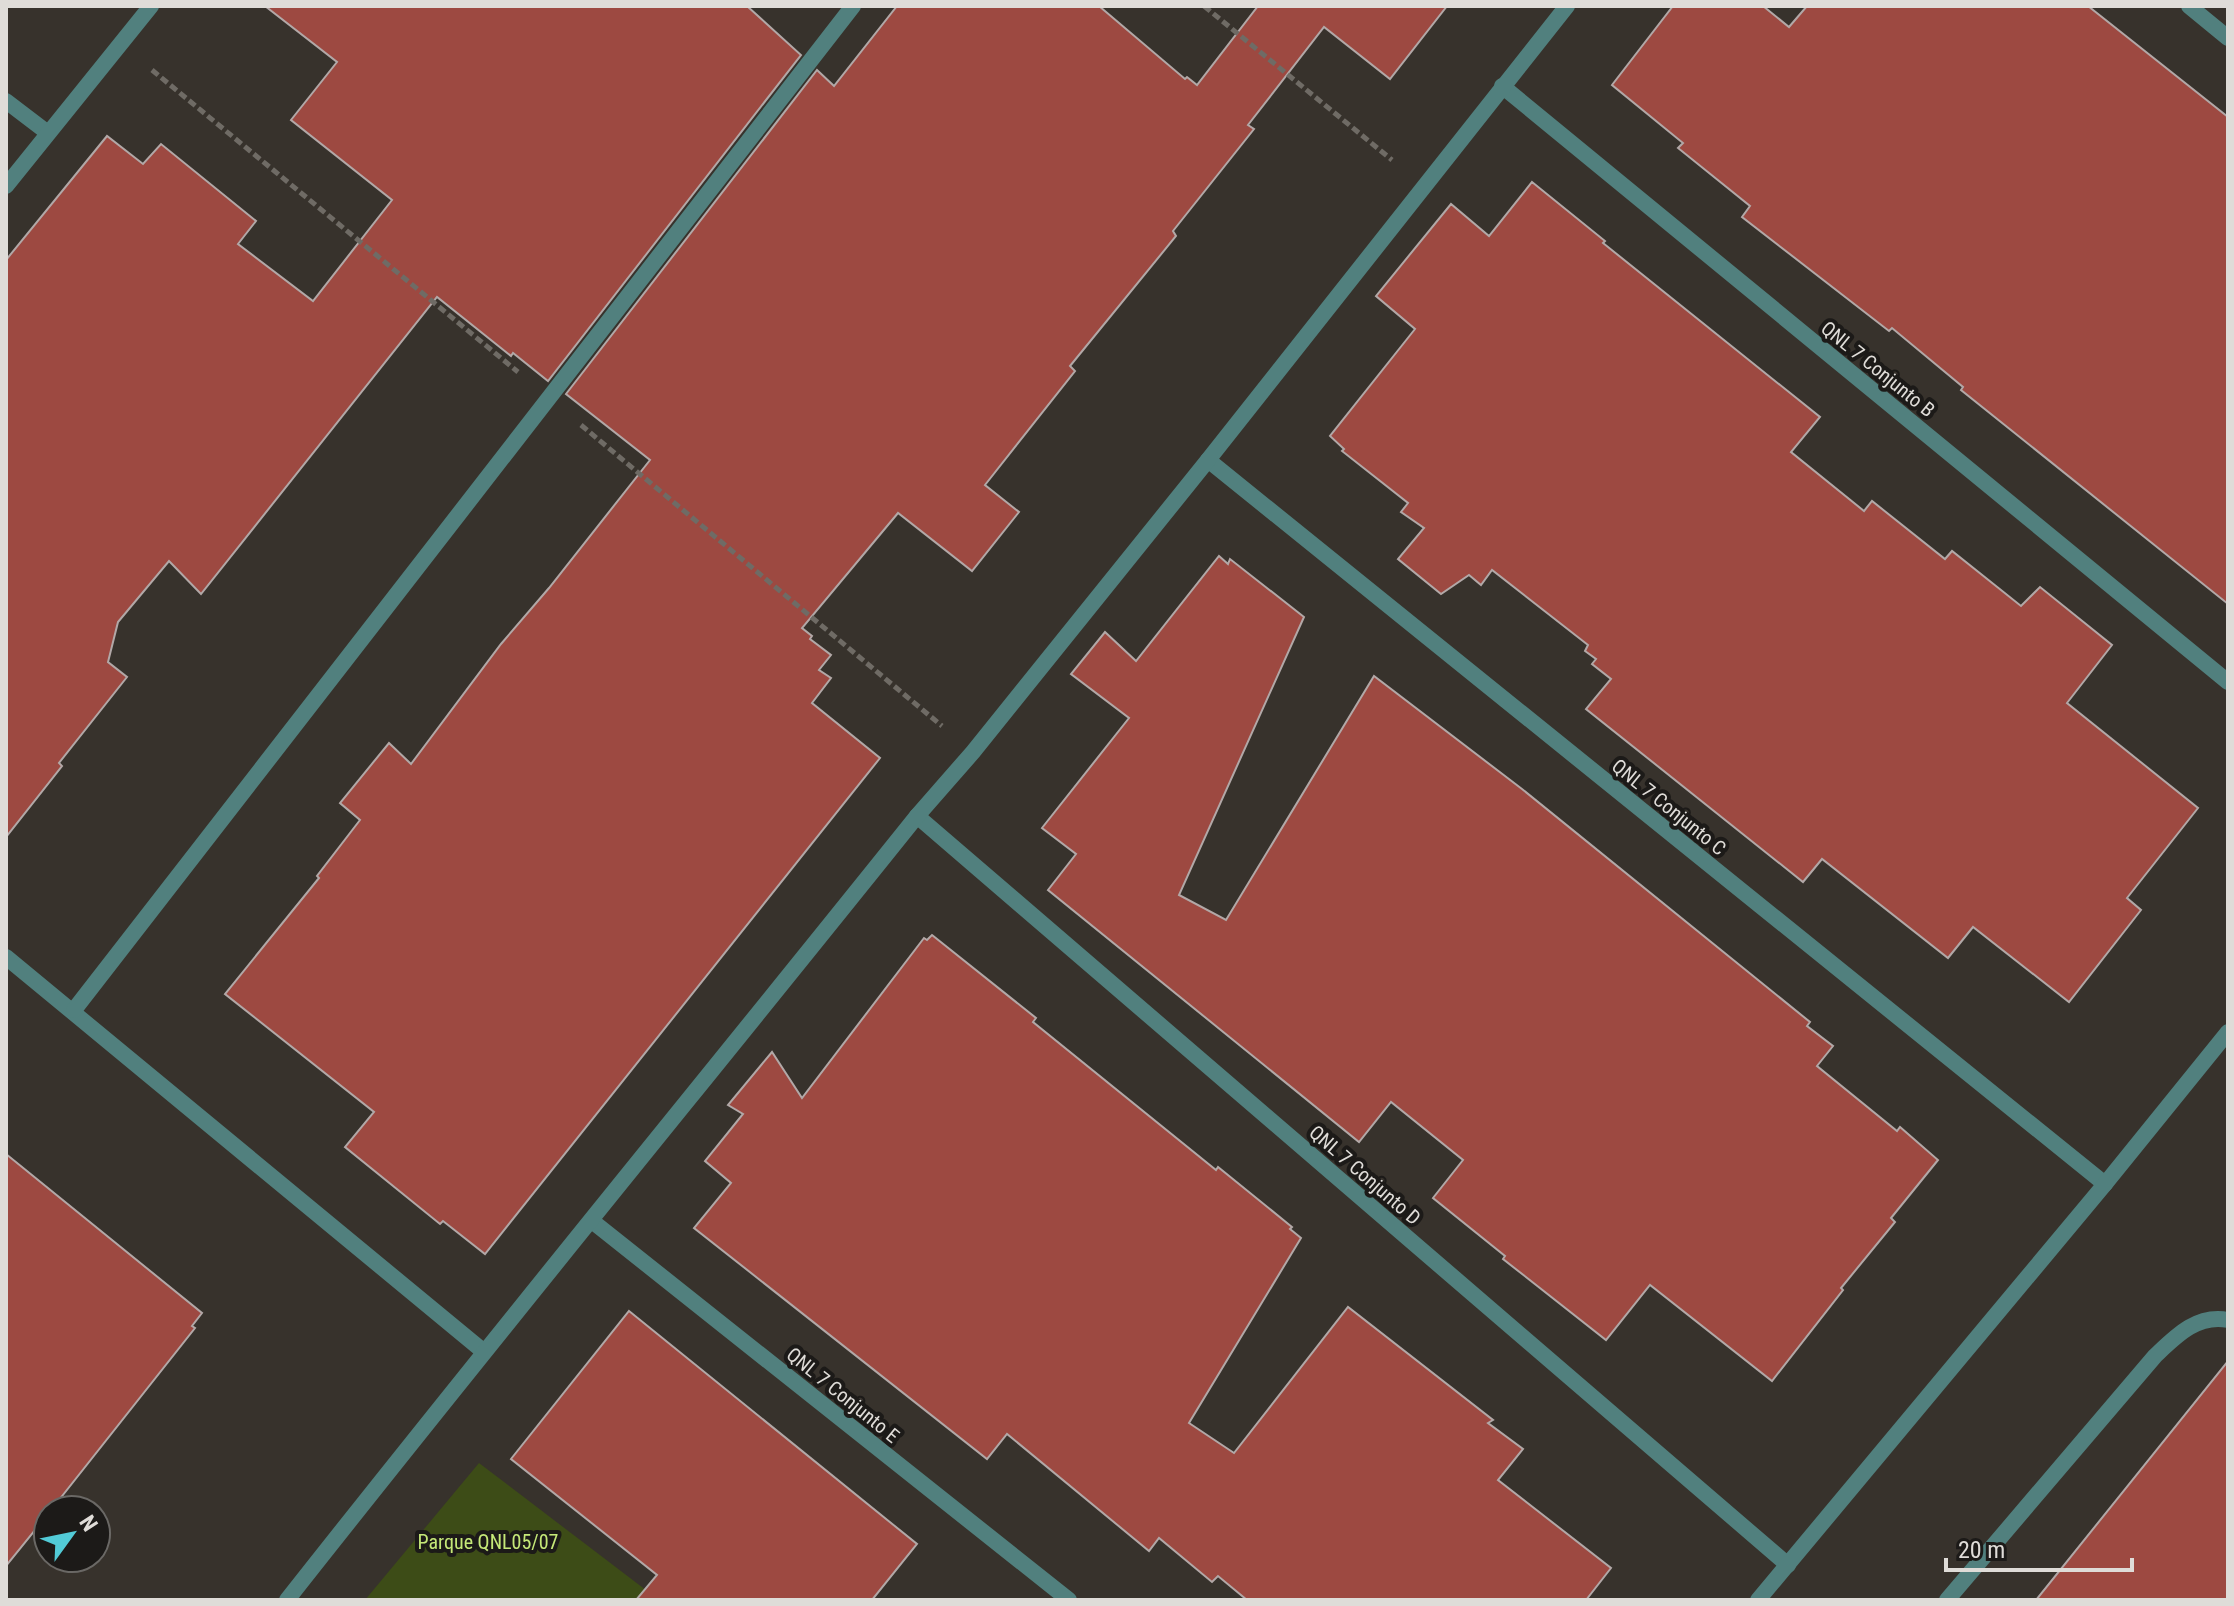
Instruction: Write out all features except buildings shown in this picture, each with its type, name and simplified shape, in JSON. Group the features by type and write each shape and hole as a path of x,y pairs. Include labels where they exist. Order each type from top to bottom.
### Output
{"street":[{"path":"6,186 151,6"},
{"path":"74,1010 853,6"},
{"path":"287,1600 483,1351 592,1221 1208,460 1422,185 1567,6"},
{"path":"2189,6 2228,38"},
{"name":"QNL 7 Conjunto B","path":"1502,86 2228,682"},
{"path":"6,101 48,133"},
{"name":"QNL 7 Conjunto C","path":"1208,460 2105,1184"},
{"name":"QNL 7 Conjunto D","path":"917,816 1788,1565"},
{"path":"6,957 74,1010 483,1351"},
{"path":"1758,1600 2228,1032"},
{"name":"QNL 7 Conjunto E","path":"592,1221 1069,1600"},
{"path":"1947,1600 2155,1356 2183,1330 2213,1317 2228,1320"}],"path":[{"path":"1204,6 1422,185"}],"green space":[{"name":"Parque QNL05/07","path":"479,1463 659,1600 365,1600"}]}
